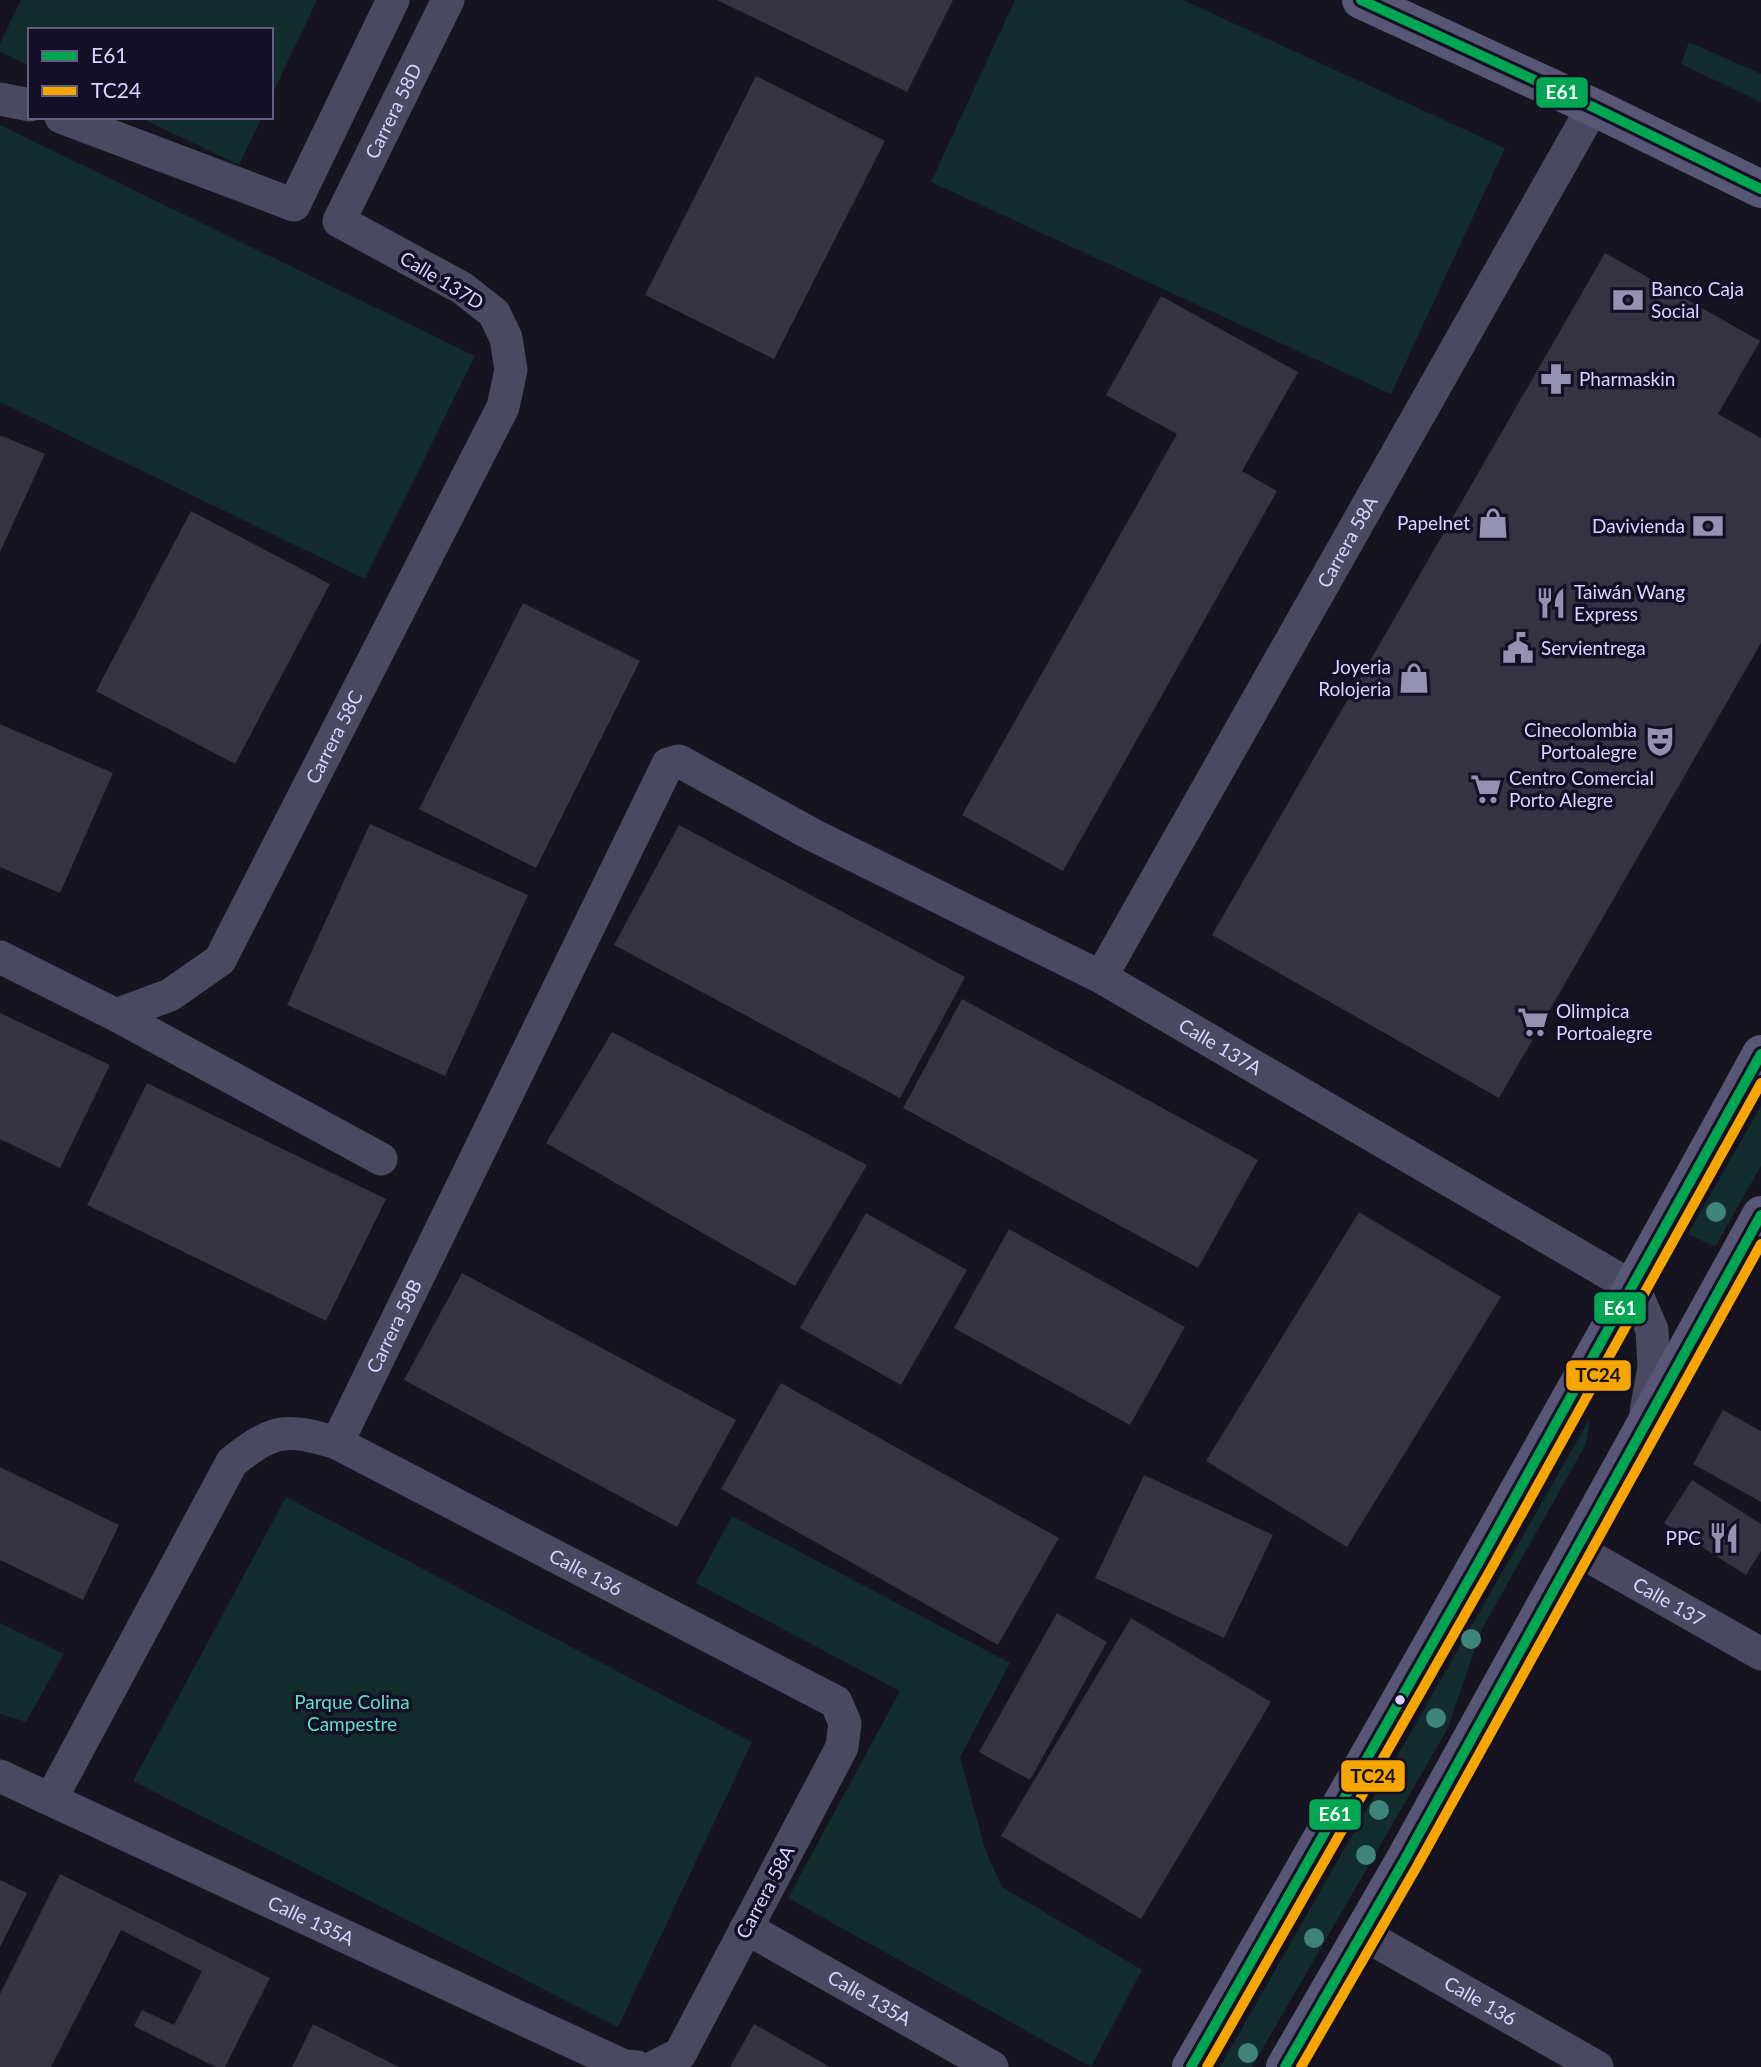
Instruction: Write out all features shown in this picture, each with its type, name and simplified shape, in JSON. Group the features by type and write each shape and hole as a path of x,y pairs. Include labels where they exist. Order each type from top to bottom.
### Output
{"main road":[{"path":"1361,0 1593,107 1761,189"},
{"path":"1191,2067 1634,1288 1761,1054"},
{"path":"1285,2067 1363,1934 1761,1215"}],"street":[{"path":"66,119 294,205 393,0"},
{"name":"Carrera 58D","path":"339,221 448,0"},
{"path":"0,99 28,105"},
{"name":"Carrera 58A","path":"1101,977 1593,107"},
{"name":"Calle 137D","path":"339,221 462,288 494,313 506,338 511,370 503,407"},
{"name":"Carrera 58C","path":"116,1015 170,995 220,960 503,407"},
{"name":"Calle 137A","path":"668,764 679,761 813,835 1101,977 1634,1288"},
{"name":"Carrera 58B","path":"337,1443 668,764"},
{"path":"0,957 116,1015 381,1159"},
{"path":"1634,1288 1652,1330 1654,1367 1643,1428"},
{"path":"51,1799 232,1462 252,1446 275,1435 299,1432 337,1443"},
{"name":"Calle 136","path":"337,1443 836,1702"},
{"name":"Calle 137","path":"1576,1549 1761,1654"},
{"name":"Carrera 58A","path":"654,2067 680,2054 842,1747 845,1723 836,1702"},
{"name":"Calle 135A","path":"0,1776 624,2066"},
{"name":"Calle 135A","path":"746,1928 992,2067"},
{"name":"Calle 136","path":"1363,1934 1597,2067"},
{"path":"624,2066 637,2067"}],"green space":[{"path":"21,0 317,0 273,93 273,28 28,28 28,65 0,52 0,43"},
{"path":"1015,0 1183,0 1505,148 1391,394 931,182"},
{"path":"1689,42 1761,74 1761,102 1681,64"},
{"path":"143,119 261,119 239,165"},
{"path":"0,125 475,356 365,579 0,402"},
{"path":"1761,1106 1761,1166 1715,1247 1688,1234"},
{"path":"1590,1418 1586,1444 1482,1629 1447,1730 1252,2067 1220,2067"},
{"name":"Parque Colina Campestre","path":"286,1497 752,1742 618,2027 133,1781"},
{"path":"732,1516 1010,1663 960,1757 985,1849 1002,1887 1142,1970 1091,2067 788,1898 900,1691 696,1583"},
{"path":"0,1623 64,1654 26,1722 0,1714"}],"building":[{"path":"717,0 953,0 907,92"},
{"path":"756,76 885,141 774,359 645,295"},
{"name":"Centro Comercial Porto Alegre","path":"1605,253 1760,341 1718,414 1761,438 1761,643 1499,1098 1212,935"},
{"path":"1161,296 1298,372 1242,471 1277,491 1063,871 962,815 1177,434 1106,395"},
{"path":"0,435 45,454 0,552"},
{"path":"191,511 330,584 235,764 96,691"},
{"path":"523,603 640,661 536,868 419,809"},
{"path":"0,724 113,773 60,893 0,867"},
{"path":"370,824 528,895 445,1076 287,1005"},
{"path":"679,825 965,977 900,1098 614,945"},
{"path":"962,999 1258,1160 1198,1268 903,1108"},
{"path":"0,1013 110,1065 60,1168 0,1139"},
{"path":"612,1032 867,1165 795,1286 546,1143"},
{"path":"147,1083 386,1199 326,1321 87,1205"},
{"path":"1359,1212 1501,1297 1347,1547 1206,1461"},
{"path":"866,1213 967,1270 901,1385 800,1328"},
{"path":"1009,1229 1185,1327 1130,1425 954,1328"},
{"path":"462,1273 736,1420 677,1527 404,1380"},
{"path":"781,1383 1059,1538 998,1645 721,1489"},
{"path":"1723,1410 1761,1431 1761,1502 1693,1464"},
{"path":"0,1467 119,1525 83,1600 0,1560"},
{"path":"1144,1475 1273,1535 1224,1638 1095,1578"},
{"name":"PPC","path":"1692,1480 1761,1524 1761,1551 1746,1575 1664,1523"},
{"path":"1057,1613 1107,1642 1030,1780 979,1752"},
{"path":"1131,1618 1271,1702 1141,1919 1001,1836"},
{"path":"60,1874 270,1978 225,2067 216,2067 134,2026 142,2010 174,2025 202,1971 121,1930 51,2067 0,2067 0,1994"},
{"path":"0,1880 27,1893 0,1947"},
{"path":"313,2024 399,2067 292,2067"},
{"path":"754,2024 830,2067 730,2067"}],"transit line":[{"name":"E61","path":"1361,0 1593,107 1761,189"},
{"name":"E61","path":"1191,2067 1479,1562 1761,1054"},
{"name":"TC24","path":"1207,2067 1491,1569 1761,1083"},
{"name":"E61","path":"1285,2067 1404,1861 1761,1215"},
{"name":"TC24","path":"1301,2067 1416,1868 1761,1244"}],"place":[{"name":"Banco Caja Social","path":"1628,300"},
{"name":"Pharmaskin","path":"1556,379"},
{"name":"Papelnet","path":"1493,523"},
{"name":"Davivienda","path":"1708,526"},
{"name":"Taiwán Wang Express","path":"1551,603"},
{"name":"Servientrega","path":"1518,648"},
{"name":"Joyeria Rolojeria","path":"1414,678"},
{"name":"Cinecolombia Portoalegre","path":"1660,741"},
{"name":"Centro Comercial Porto Alegre","path":"1486,789"},
{"name":"Olimpica Portoalegre","path":"1533,1022"},
{"name":"PPC","path":"1724,1538"}]}
